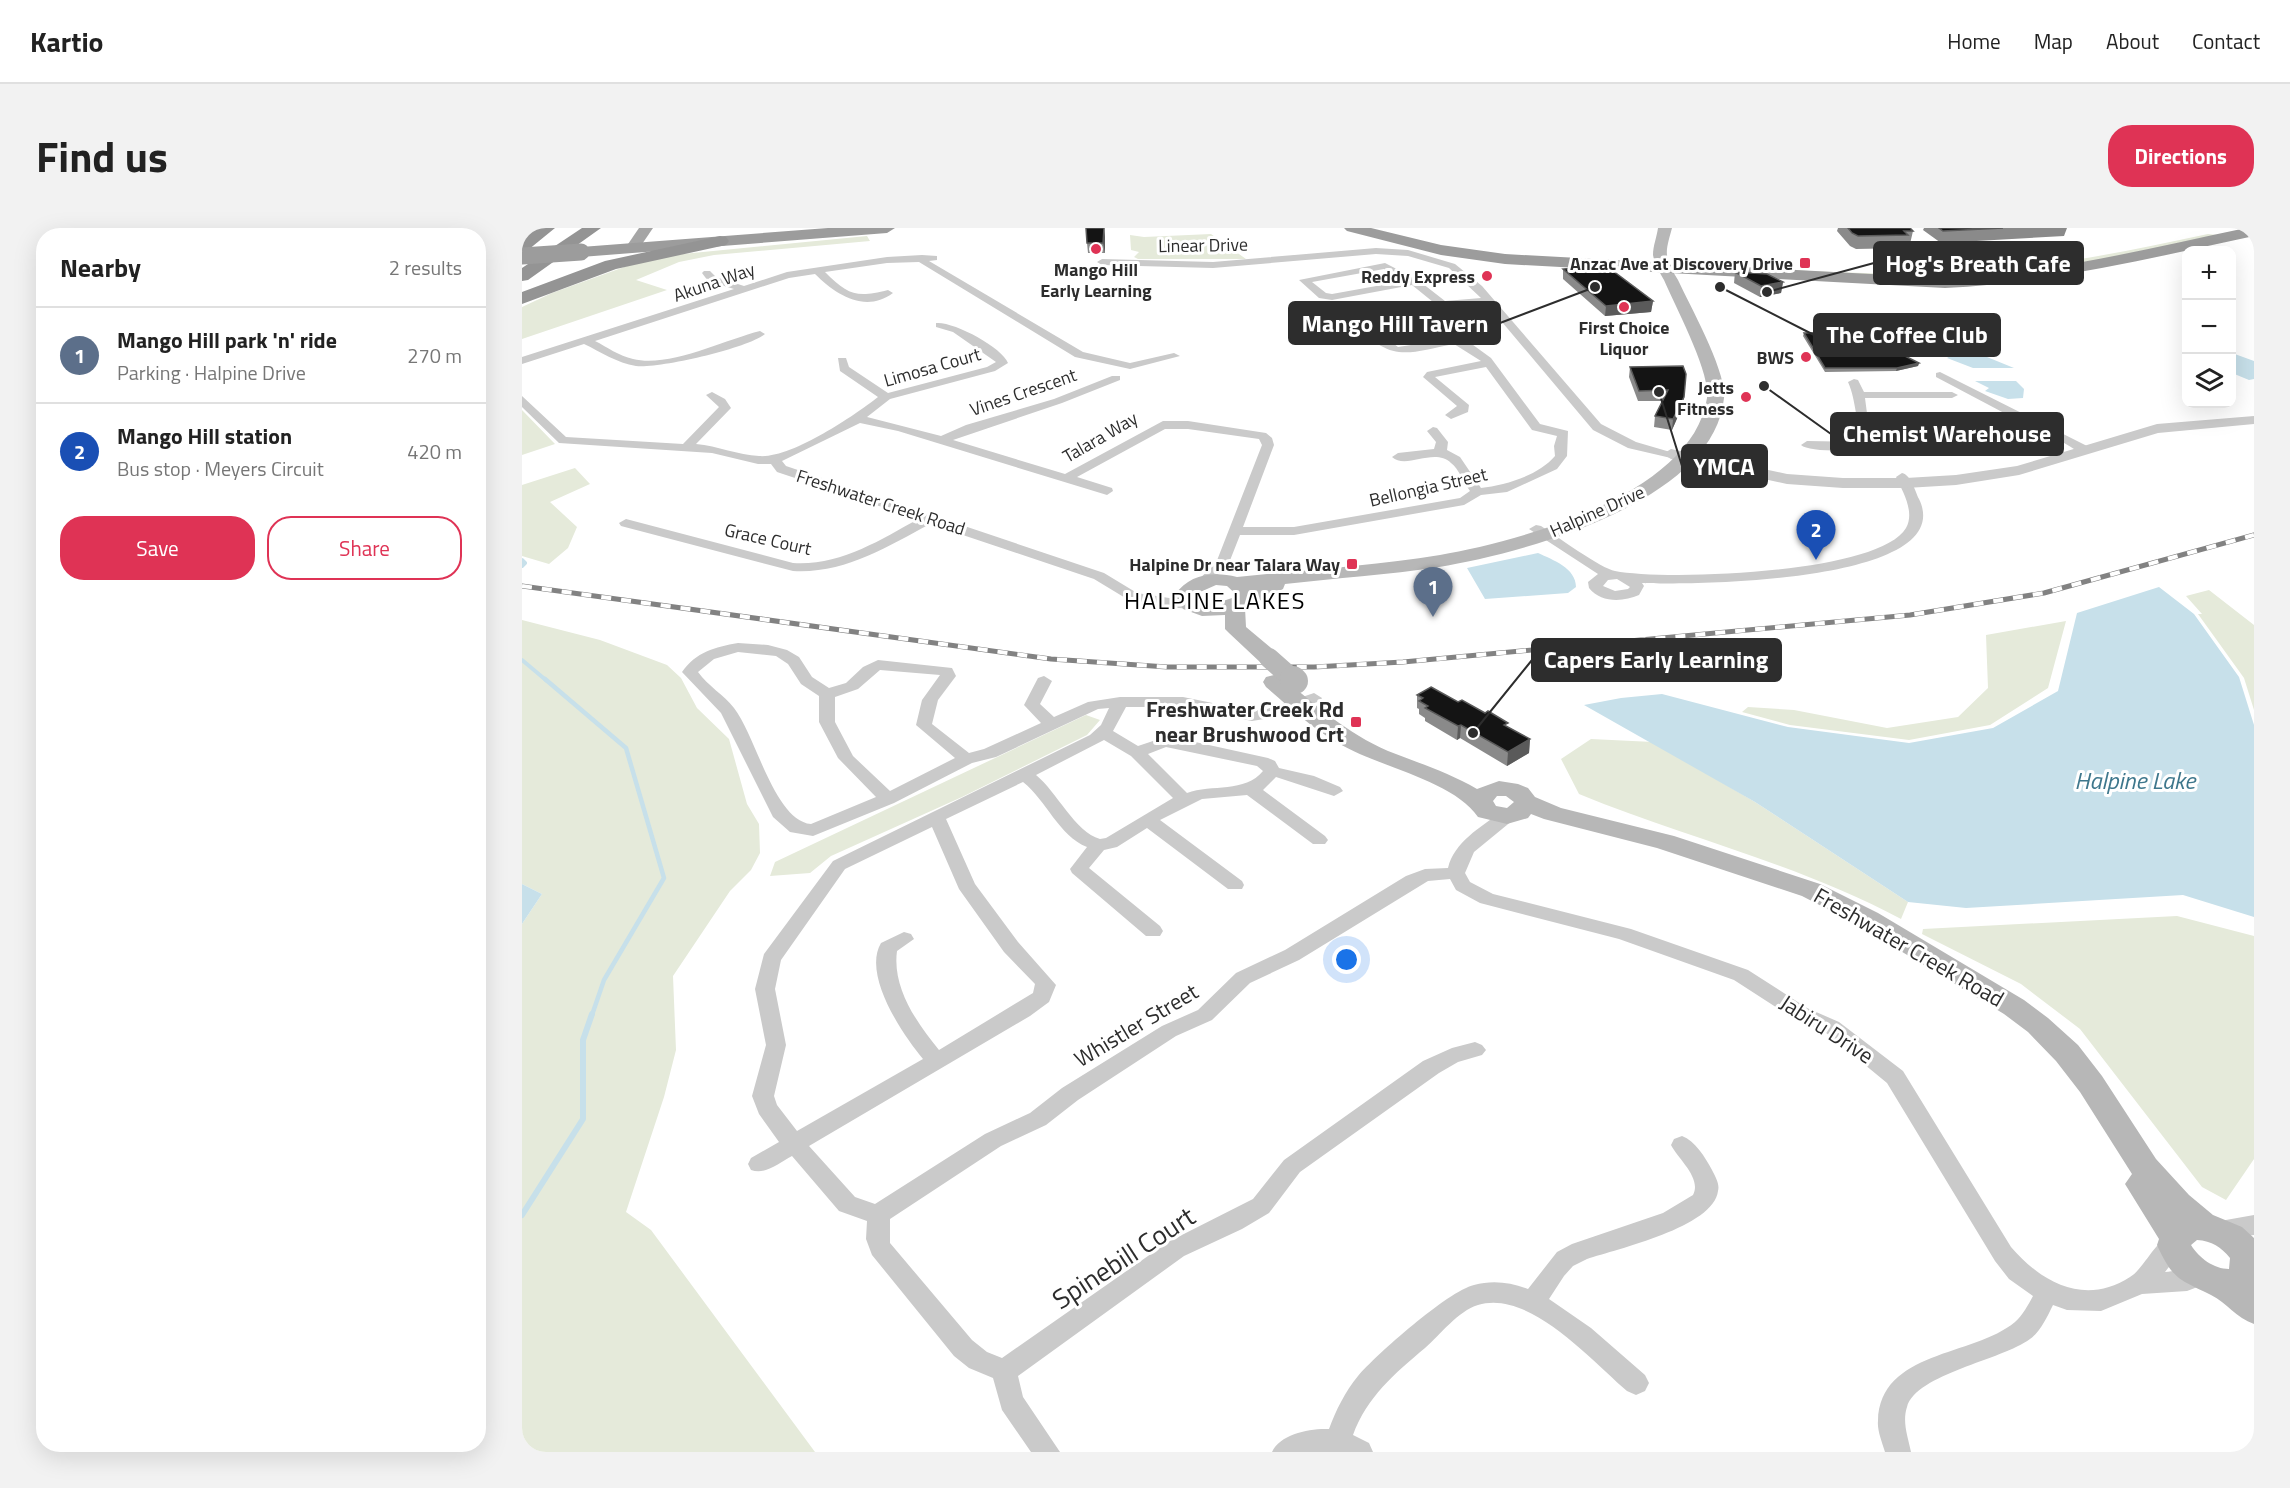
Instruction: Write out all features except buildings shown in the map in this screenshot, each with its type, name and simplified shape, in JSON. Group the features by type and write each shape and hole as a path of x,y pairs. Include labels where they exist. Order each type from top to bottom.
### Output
{"highway":[{"path":"522,247 547,228"},
{"path":"522,256 562,228"},
{"path":"522,247 786,228"},
{"path":"639,238 720,241 887,228"},
{"path":"1352,228 1416,245 1475,256 1620,266 1656,261 1882,271 1986,269 2062,259 2221,228"},
{"path":"1405,228 1506,246 1896,282 1987,282 2037,276 2254,231"},
{"path":"612,265 630,253 639,238"},
{"path":"522,256 589,241"},
{"path":"522,276 589,241"},
{"path":"522,298 612,265 720,241"},
{"path":"1620,266 1635,271 1662,292"}],"main road":[{"path":"1651,228 1656,261"},
{"path":"1656,261 1665,228"},
{"name":"Halpine Drive","path":"1656,261 1662,292 1698,366 1702,384 1697,418 1681,454"},
{"name":"Halpine Drive","path":"1234,587 1365,568 1537,533 1617,495 1681,454 1712,418 1716,397 1714,382 1656,261"},
{"path":"1197,597 1234,587"},
{"path":"1197,597 1234,587"},
{"path":"1234,587 1236,629 1258,658"},
{"path":"1197,597 1258,658 1296,691 1387,747 1486,799"},
{"name":"Freshwater Creek Road","path":"1486,799 1493,814 1516,811 1639,842 1782,887 1851,920 1991,1003 2024,1025 2062,1063 2192,1234 2182,1262 2237,1271"},
{"path":"2192,1234 2238,1243 2237,1271 2254,1309"}],"street":[{"name":"Linear Drive","path":"1102,262 1126,258 1213,265 1376,251 1408,253 1452,266 1478,288 1594,424 1623,441 1681,454"},
{"name":"Akuna Way","path":"522,361 796,273 819,272 832,267 928,258 924,262 1079,355 1131,366 1174,356"},
{"path":"1414,282 1332,297 1323,296 1304,280 1385,266 1414,282 1442,304"},
{"path":"819,272 836,290 852,298 865,300 888,293"},
{"path":"707,273 711,279 746,289"},
{"path":"1461,342 1395,350 1359,321 1361,318 1467,299 1487,300"},
{"path":"1416,309 1489,363"},
{"name":"Limosa Court","path":"775,460 859,419 886,397 992,369 1002,363 1000,357 957,330 940,325"},
{"path":"586,341 632,362 650,364 760,334"},
{"path":"842,360 844,369 886,397"},
{"path":"1451,415 1464,409 1463,405 1429,377 1431,374 1489,363"},
{"name":"Bellongia Street","path":"1235,531 1294,531 1464,501 1478,492 1502,489 1553,466 1561,456 1560,446 1564,434 1536,427 1489,363"},
{"name":"Vines Crescent","path":"942,440 970,428 1058,401 1111,375 1127,384"},
{"path":"1940,375 2080,447 2167,427 2254,420"},
{"path":"1854,382 1860,395 1859,402 1868,438 1875,445"},
{"path":"687,447 724,408 721,400 712,395"},
{"path":"1860,395 1952,395"},
{"name":"Freshwater Creek Road","path":"522,400 563,440 720,450 754,459 775,460 781,469 1099,576 1128,594 1143,598 1197,597"},
{"path":"1681,454 1798,480 1904,480 2004,473 2156,422 2254,414"},
{"name":"Talara Way","path":"859,419 942,440 1066,478 1163,425 1188,425 1262,436 1266,438 1268,445 1235,531 1234,587"},
{"path":"1807,446 1875,445 1975,435 2034,424"},
{"path":"1433,431 1442,442 1440,452"},
{"path":"1398,457 1440,452 1456,460 1478,492"},
{"path":"1066,478 1107,491"},
{"path":"1537,533 1604,577 1633,584 1846,565 1885,553 1904,542 1915,524 1913,497 1904,480"},
{"name":"Grace Court","path":"626,523 793,567 813,569 880,545 930,518"},
{"path":"1604,577 1596,588 1611,596 1624,596 1633,584"},
{"path":"827,694 803,677 793,659 786,655 756,648 735,648 712,654 695,663 690,672 728,711 773,803 779,813 796,828 820,828 888,799 966,759 986,755 1089,707 1120,702 1183,702 1252,716 1270,714 1296,691"},
{"path":"827,694 852,686 868,670 878,665 946,671 948,676 930,700 924,725 966,759"},
{"path":"1044,681 1032,705 1052,724"},
{"path":"827,694 827,722 846,758 888,799"},
{"path":"1047,1452 1011,1402 1004,1371 978,1360 963,1348 878,1243 877,1215 847,1204 800,1151 767,1108 763,1096 776,1045 776,1033 765,989 771,959 839,865 1025,775 1104,733 1120,702"},
{"path":"1104,733 1137,752 1184,800"},
{"path":"1137,752 1166,742 1177,743 1262,762 1269,765 1272,771 1308,780 1334,791"},
{"path":"1025,775 1047,794 1086,841 1098,846 1112,843 1184,800 1208,793 1252,790 1260,786 1272,771"},
{"path":"1252,790 1319,840"},
{"path":"1475,840 1486,799"},
{"path":"1456,873 1461,859 1475,840 1516,811"},
{"path":"759,1164 800,1151 936,1061 1037,1003 1042,997 1046,985 992,923 966,885 937,818"},
{"path":"1150,821 1235,885"},
{"path":"1098,846 1079,869 1153,931"},
{"name":"Jabiru Drive","path":"1456,873 1463,886 1486,899 1624,934 1741,975 1800,1013 1832,1027 1895,1077 2003,1254 2018,1272 2047,1292 2067,1299 2101,1300 2140,1284 2187,1281 2237,1271"},
{"name":"Whistler Street","path":"877,1215 993,1140 1038,1119 1070,1094 1169,1031 1205,1015 1243,978 1292,955 1413,880 1425,875 1456,873"},
{"path":"904,939 888,948 886,967 897,1000 913,1031 936,1061"},
{"name":"Spinebill Court","path":"1004,1371 1176,1249 1197,1237 1234,1222 1261,1206 1292,1166 1431,1067 1452,1056 1475,1050"},
{"path":"1534,1300 1565,1259 1580,1251 1682,1216 1702,1204 1707,1196 1707,1186 1682,1145"},
{"path":"2192,1234 2254,1225"},
{"name":"Jabiru Drive","path":"2140,1284 2192,1234"},
{"path":"1285,1452 1314,1441 1349,1447 1349,1409 1370,1378 1463,1301 1475,1295 1503,1291 1534,1300 1636,1383"},
{"path":"1898,1452 1889,1419 1889,1410 1898,1392 1920,1376 2010,1338 2032,1320 2047,1292"}],"green space":[{"path":"1211,234 1246,259 1138,259 1134,257 1139,252 1131,250 1130,235 1144,237"},
{"path":"2208,234 2217,235 2068,267 1981,280 1686,266 1687,264 1860,273 1965,272 2057,263"},
{"path":"867,236 870,241 714,255 679,262 636,280 667,290 522,339 522,307 552,293 652,257"},
{"path":"522,410 555,444 522,455"},
{"path":"575,468 590,484 550,502 577,527 568,548 549,564 522,556 522,485"},
{"path":"2209,590 2254,625 2254,710 2244,678 2198,614 2202,614 2186,596"},
{"path":"522,620 600,640 667,665 681,678 697,708 729,739 747,804 759,824 760,853 751,870 730,891 673,976 676,1050 664,1097 626,1212 651,1230 815,1452 522,1452 522,924 542,894 522,884"},
{"path":"2066,621 2048,688 1990,725 1909,740 1790,725 1742,712 1748,707 1794,710 1887,728 1958,717 1988,688 1986,635"},
{"path":"1086,715 1100,720 1087,735 962,797 831,856 810,873 770,876 775,862"},
{"path":"1591,739 1653,742 1755,802 1908,902 1901,919 1823,882 1579,794 1561,759"},
{"path":"2177,916 2254,936 2254,1159 2226,1200 2202,1187 2080,1029 2021,984 1922,934 1923,929"}],"water":[{"path":"1953,354 1987,357 2014,368 1973,368 1947,358"},
{"path":"2236,354 2254,361 2254,379 2249,380 2236,375"},
{"path":"1975,381 2016,381 2024,389 2023,398 2008,399 1985,391 1989,388"},
{"path":"1538,553 1568,570 1575,580 1576,587 1568,593 1485,599 1467,568"},
{"name":"Halpine Lake","path":"2159,587 2194,614 2239,677 2254,725 2254,917 2183,895 1966,908 1908,902 1755,802 1584,705 1662,694 1788,727 1909,743 1993,728 2058,691 2077,613"},
{"path":"522,884 542,894 522,924"}],"waterway":[{"path":"522,560 525,563 522,566"},
{"path":"522,660 547,681"},
{"path":"545,679 626,748 664,878 604,980 592,1015"},
{"path":"522,1215 583,1119 583,1040 592,1014"}],"railway":[{"path":"522,586 1051,659 1167,667 1314,667 1403,662 1910,615 2044,593 2254,535"}],"place":[{"name":"Mango Hill Early Learning","path":"1096,249"},
{"name":"Anzac Ave at Discovery Drive","path":"1805,263"},
{"name":"Reddy Express","path":"1487,276"},
{"name":"Mango Hill Tavern","path":"1595,287"},
{"name":"The Coffee Club","path":"1720,287"},
{"name":"Hog's Breath Cafe","path":"1767,292"},
{"name":"First Choice Liquor","path":"1624,307"},
{"name":"BWS","path":"1806,357"},
{"name":"Chemist Warehouse","path":"1764,386"},
{"name":"YMCA","path":"1659,392"},
{"name":"Jetts Fitness","path":"1746,397"},
{"name":"Mango Hill station","path":"1816,560"},
{"name":"Halpine Dr near Talara Way","path":"1352,564"},
{"name":"Mango Hill park 'n' ride","path":"1433,617"},
{"name":"Freshwater Creek Rd near Brushwood Crt","path":"1356,722"},
{"name":"Capers Early Learning","path":"1473,733"}],"district":[{"name":"HALPINE LAKES","path":"1215,600"}]}
